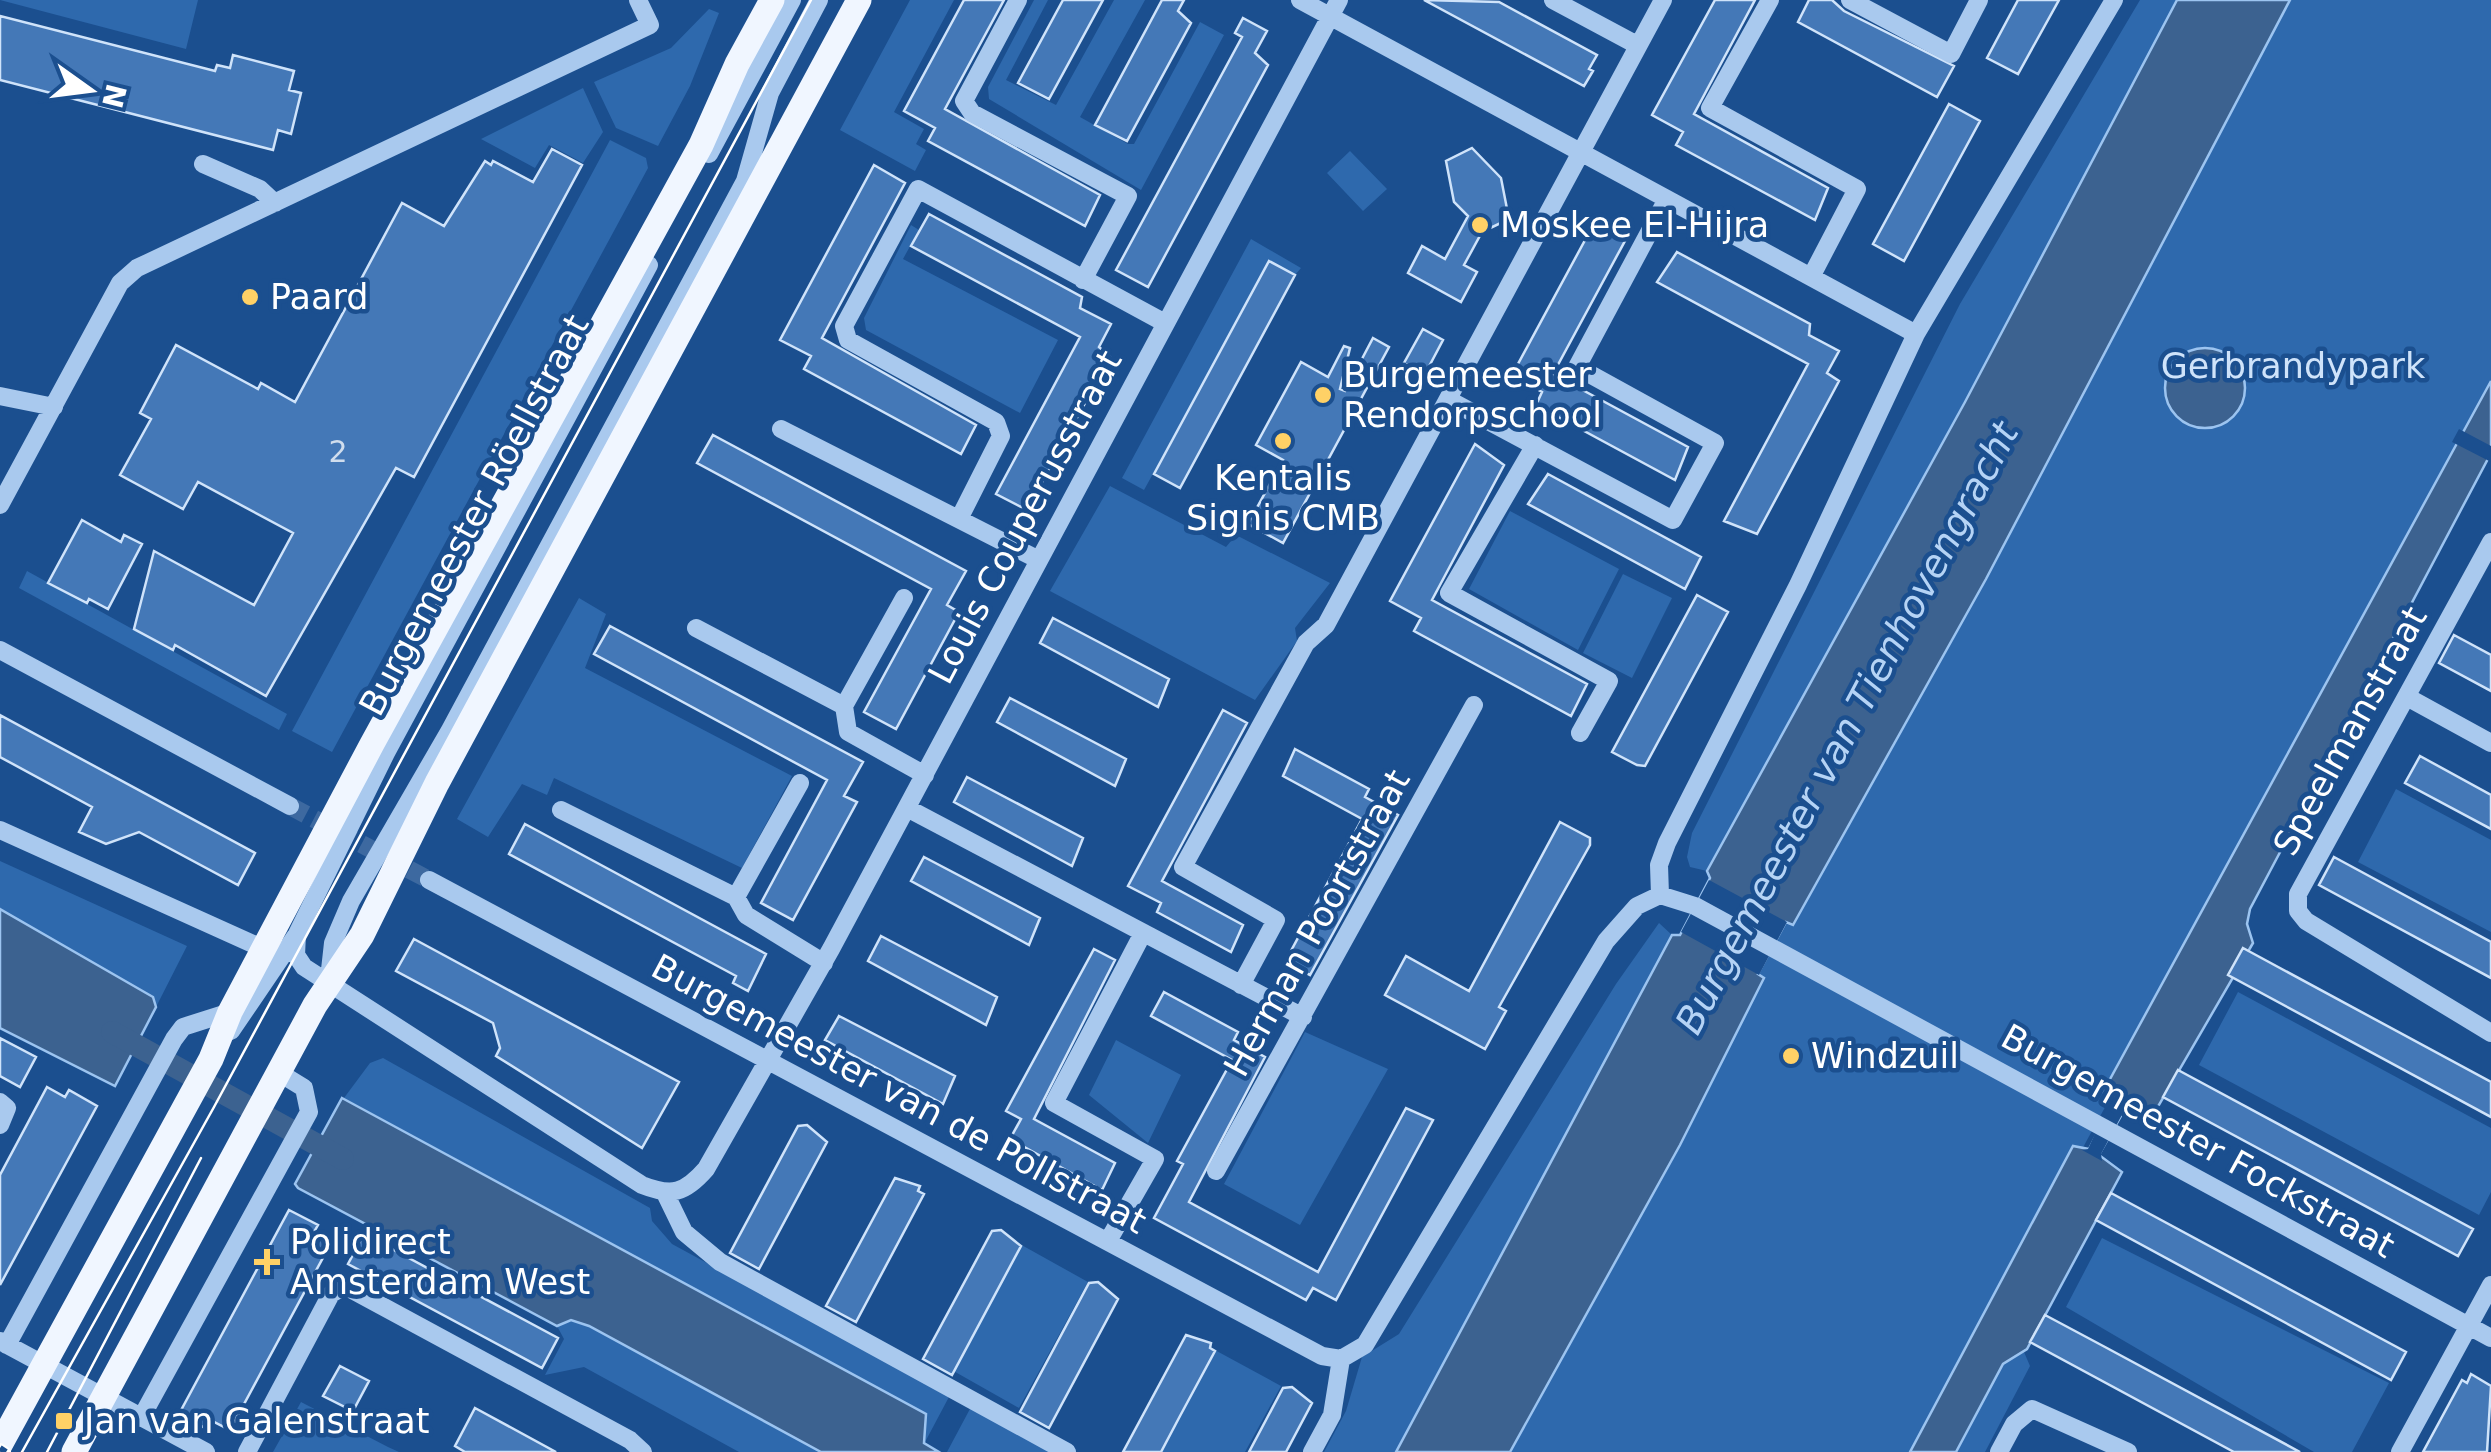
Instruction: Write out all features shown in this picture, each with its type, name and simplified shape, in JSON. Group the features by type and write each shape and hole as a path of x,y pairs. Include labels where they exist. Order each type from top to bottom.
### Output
{"main road":[{"name":"Burgemeester Röellstraat","path":"2,1441 211,1059 230,1012 372,744 701,145 737,64 772,0"},
{"path":"74,1452 273,1081 362,935 437,783 859,0"}],"street":[{"path":"0,505 120,284 137,268 650,25 638,0"},
{"name":"Burgemeester Röellstraat","path":"211,1059 297,934 386,753 792,0"},
{"path":"329,984 333,944 351,901 450,730 745,181 770,92 819,0"},
{"path":"1018,0 964,100 972,113 1128,196 1084,280"},
{"path":"1300,0 1335,8 1581,152 1916,334"},
{"path":"1554,0 1575,5 1638,45"},
{"path":"1241,985 1276,920 1183,867 1296,659 1326,625 1663,0"},
{"path":"1770,0 1710,108 1856,189 1811,277"},
{"path":"1850,0 1952,54 1979,0"},
{"path":"1312,1452 1332,1416 1341,1359 1365,1344 1606,941 1636,906 1660,895 1659,866 1667,843 1798,585 1916,334 2114,0"},
{"name":"Louis Couperusstraat","path":"666,1195 689,1188 706,1169 824,962 1335,8"},
{"path":"204,164 260,189 276,203"},
{"path":"959,519 1001,436 996,422 848,340 844,326 918,189 1165,323"},
{"path":"1449,400 1672,520 1716,444 1577,367 1667,200"},
{"path":"0,396 54,406"},
{"path":"781,429 1038,560"},
{"path":"1534,445 1450,593 1609,681 1580,732"},
{"name":"Speelmanstraat","path":"2491,542 2298,894 2298,911 2306,921 2491,1033"},
{"path":"904,598 844,706 848,732 925,774"},
{"path":"696,628 844,706"},
{"path":"0,650 290,806"},
{"path":"2407,697 2491,743"},
{"name":"Herman Poortstraat","path":"1216,1171 1474,705"},
{"path":"736,897 800,783"},
{"path":"907,808 1304,1017"},
{"path":"561,810 736,897 746,915 824,962"},
{"path":"0,830 264,949"},
{"name":"Burgemeester van de Pollstraat","path":"429,880 1322,1356 1341,1359"},
{"name":"Burgemeester Fockstraat","path":"1660,895 1695,906 2491,1338"},
{"path":"1108,1241 1155,1159 1054,1103 1144,933"},
{"path":"297,934 296,955 304,967 642,1185 666,1195 684,1232 720,1262 1067,1452"},
{"path":"206,1452 4,1343 174,1039 184,1027 230,1012"},
{"path":"141,1418 310,1112 304,1088 273,1081"},
{"path":"0,1102 7,1108 0,1125"},
{"path":"247,1452 339,1286 351,1288 630,1440 644,1452"},
{"path":"2400,1452 2487,1292"},
{"path":"1999,1452 2014,1424 2032,1409 2128,1452"}],"green space":[{"path":"0,0 198,0 186,49"},
{"path":"910,0 954,0 894,112 924,129 916,144 926,150 915,171 840,130"},
{"path":"1034,0 1048,0 1006,80 1056,105 1114,0 1145,0 1080,117 1128,144 1134,144 1200,22 1224,35 1141,190 989,99 988,87"},
{"path":"2140,0 2177,0 1965,402 1707,871 1690,867 1687,857 1692,833 1960,304"},
{"name":"Gerbrandypark","path":"2271,0 2491,0 2491,406 2087,1140 1924,1452 1489,1452"},
{"path":"709,9 719,13 690,86 658,146 616,128 594,82 671,48"},
{"path":"583,88 603,132 583,163 549,145 535,168 481,139"},
{"path":"610,140 646,158 648,168 332,752 292,731"},
{"path":"1350,151 1387,189 1363,211 1327,173"},
{"path":"911,225 919,230 903,259 1058,340 1020,413 866,330 864,318"},
{"path":"1251,239 1301,268 1295,275 1270,262 1144,490 1122,478"},
{"path":"1110,486 1226,547 1236,535 1330,583 1295,628 1297,641 1255,700 1050,591"},
{"path":"1510,511 1619,569 1578,650 1469,589"},
{"path":"27,571 287,714 279,730 19,588"},
{"path":"1623,574 1672,598 1632,678 1583,653"},
{"path":"579,598 606,614 585,668 792,776 742,868 554,778 547,795 522,784 488,837 457,819"},
{"path":"2396,789 2491,840 2491,932 2358,862"},
{"path":"0,861 187,946 156,1007 153,997 0,909"},
{"path":"1659,923 1672,935 1396,1452 1324,1452 1346,1411 1362,1357 1399,1334 1616,984"},
{"path":"2238,992 2491,1128 2491,1192 2479,1215 2199,1065"},
{"path":"1305,1032 1388,1069 1300,1225 1224,1184"},
{"path":"1116,1040 1181,1075 1148,1143 1089,1095"},
{"path":"383,1058 650,1208 652,1221 672,1244 950,1395 924,1444 926,1414 344,1098 370,1063"},
{"path":"2102,1238 2389,1383 2352,1452 2314,1452 2066,1307"},
{"path":"1018,1243 1088,1282 1019,1408 950,1369"},
{"path":"571,1320 589,1326 821,1452 739,1452 584,1367 545,1375 564,1339 557,1326"},
{"path":"1213,1349 1281,1386 1245,1452 1157,1452"},
{"path":"2024,1352 2030,1366 1985,1452 1956,1452 2003,1364"},
{"path":"301,1402 388,1447 399,1452 273,1452"},
{"path":"971,1407 1056,1452 947,1452"}],"water":[{"name":"Burgemeester van Tienhovengracht","path":"2177,0 2290,0 1986,579 1793,925 1786,922 1758,974 1764,978 1680,1145 1510,1452 1396,1452 1672,935 1680,935 1710,878 1707,871 1965,402"},
{"path":"2205,348 2220,351 2233,360 2242,373 2242,403 2233,416 2220,425 2205,428 2190,425 2177,416 2168,403 2165,388 2168,373 2177,360 2190,351"},
{"path":"2491,381 2491,453 2250,909 2247,924 2253,943 2152,1117 2131,1107 2125,1109 2099,1155 2122,1172 2027,1349 2003,1364 1956,1452 1910,1452 2073,1146 2089,1149 2113,1102 2103,1092"},
{"path":"0,909 153,997 156,1007 115,1086 0,1028"},
{"path":"342,1098 926,1414 924,1443 939,1452 821,1452 589,1326 571,1320 557,1326 298,1188 295,1184"}],"pier":[{"path":"2459,429 2491,446 2491,462 2452,442"},
{"path":"1709,880 1787,922 1759,975 1681,932"},
{"path":"2112,1096 2131,1107 2125,1109 2101,1154 2102,1161 2082,1150 2088,1149"}],"building":[{"path":"964,0 1004,0 945,109 1100,195 1085,226 928,141 935,128 904,111"},
{"path":"1063,0 1103,0 1049,99 1018,83"},
{"path":"1162,0 1184,0 1178,11 1191,23 1127,141 1095,125"},
{"path":"1424,0 1499,2 1597,55 1589,69 1593,71 1584,86"},
{"path":"1715,0 1755,0 1694,114 1828,188 1815,220 1676,145 1683,132 1652,115"},
{"path":"1809,0 1832,0 1844,11 1954,66 1937,97 1798,22"},
{"path":"2018,0 2059,0 2018,74 1987,58"},
{"path":"0,16 215,71 217,65 230,68 233,55 294,71 289,90 301,93 291,134 278,130 273,150 0,80"},
{"path":"1243,18 1267,31 1255,53 1268,65 1148,287 1116,270 1242,37 1235,33"},
{"path":"1949,104 1980,121 1904,261 1873,244"},
{"name":"Moskee El-Hijra","path":"1472,148 1501,178 1509,219 1482,232 1464,265 1477,272 1461,302 1408,273 1422,246 1445,259 1468,216 1454,202 1446,161"},
{"path":"552,149 582,165 414,477 396,468 266,696 175,645 173,650 134,629 154,551 254,605 293,533 198,482 183,509 120,475 151,419 140,413 176,345 258,389 261,383 295,402 402,203 444,226 485,161 491,165 493,161 533,182"},
{"path":"874,165 905,183 822,338 976,425 961,454 804,369 811,356 780,340"},
{"path":"929,214 1082,297 1080,308 1111,324 1099,347 1110,357 1027,510 996,494 1080,337 911,246"},
{"path":"1597,218 1626,239 1553,374 1688,447 1675,480 1536,405 1542,392 1512,375"},
{"path":"1677,252 1810,324 1809,335 1839,351 1827,373 1839,381 1757,534 1724,521 1808,364 1657,282"},
{"path":"1269,261 1295,275 1180,488 1154,474"},
{"path":"1423,329 1443,340 1425,374 1404,363"},
{"path":"1373,338 1389,347 1283,543 1248,524 1283,460 1256,445 1301,362 1328,377 1344,346 1350,348 1340,389 1345,391"},
{"path":"713,435 966,571 947,605 959,612 896,729 864,712 931,589 697,463"},
{"path":"1475,444 1504,465 1432,600 1587,684 1571,716 1414,631 1421,618 1390,601"},
{"path":"1548,474 1701,557 1685,589 1528,504"},
{"path":"82,520 121,542 124,535 142,544 108,609 48,583"},
{"path":"1697,595 1728,612 1645,766 1637,765 1612,752"},
{"path":"1053,618 1169,679 1158,707 1040,643"},
{"path":"610,626 863,762 844,796 857,802 793,920 761,903 827,780 594,654"},
{"path":"2454,635 2491,655 2491,691 2439,663"},
{"path":"1010,698 1126,759 1115,786 997,722"},
{"path":"1223,710 1247,723 1162,881 1243,925 1231,952 1157,912 1161,903 1128,886"},
{"path":"0,715 255,853 238,885 139,832 106,844 79,832 92,807 0,757"},
{"path":"1295,749 1369,789 1365,797 1398,815 1310,975 1285,962 1362,819 1283,776"},
{"path":"2420,756 2491,795 2491,829 2405,783"},
{"path":"967,777 1083,838 1072,866 954,802"},
{"path":"1560,822 1590,838 1590,845 1499,1007 1506,1011 1485,1049 1385,995 1406,956 1469,991"},
{"path":"525,824 766,954 748,991 733,983 736,976 509,854"},
{"path":"924,857 1040,918 1029,945 911,881"},
{"path":"2334,857 2491,942 2491,978 2319,885"},
{"path":"881,936 997,997 986,1025 868,961"},
{"path":"414,939 679,1082 642,1148 496,1056 500,1048 493,1023 396,971"},
{"path":"2243,948 2491,1082 2491,1117 2228,975"},
{"path":"1094,949 1115,960 1034,1119 1115,1163 1102,1190 1010,1139 1021,1119 1006,1111"},
{"path":"1164,992 1238,1032 1234,1040 1265,1057 1189,1202 1318,1272 1406,1108 1433,1120 1336,1300 1313,1288 1306,1300 1154,1218 1183,1164 1177,1161 1232,1060 1151,1016"},
{"path":"839,1016 955,1076 943,1104 825,1040"},
{"path":"0,1038 36,1057 20,1087 0,1076"},
{"path":"2178,1070 2473,1229 2458,1256 2163,1097"},
{"path":"47,1087 65,1097 69,1090 97,1106 0,1285 0,1175"},
{"path":"807,1125 827,1142 759,1269 730,1253 798,1126"},
{"path":"895,1178 920,1186 918,1191 924,1194 856,1322 826,1306"},
{"path":"2111,1193 2406,1352 2391,1380 2096,1220"},
{"path":"289,1210 318,1225 314,1232 332,1241 230,1430 212,1421 207,1429 179,1414"},
{"path":"1001,1230 1021,1246 952,1375 923,1359 992,1231"},
{"path":"364,1234 558,1338 542,1368 348,1264"},
{"path":"1098,1282 1118,1299 1049,1428 1020,1412 1089,1283"},
{"path":"2045,1315 2300,1452 2234,1452 2030,1342"},
{"path":"1186,1335 1211,1343 1210,1348 1215,1351 1161,1452 1123,1452"},
{"path":"340,1366 369,1381 353,1411 323,1396"},
{"path":"2471,1374 2491,1386 2487,1452 2423,1452 2462,1380 2467,1383"},
{"path":"1292,1387 1312,1403 1286,1452 1249,1452 1283,1388"},
{"path":"475,1408 556,1452 465,1452 455,1446"}],"waterway":[{"path":"112,1032 343,1159"}],"tunnel":[{"path":"290,806 429,880"}],"tram line":[{"path":"22,1452 214,1107 811,0"},
{"path":"47,1452 201,1158"}],"railway":[{"path":"0,1448 6,1452"}],"place":[{"name":"Moskee El-Hijra","path":"1480,225"},
{"name":"Paard","path":"250,297"},
{"name":"Burgemeester Rendorpschool","path":"1323,395"},
{"name":"Kentalis Signis CMB","path":"1283,441"},
{"name":"Windzuil","path":"1791,1056"},
{"name":"Polidirect Amsterdam West","path":"267,1262"},
{"name":"Jan van Galenstraat","path":"64,1421"}]}
